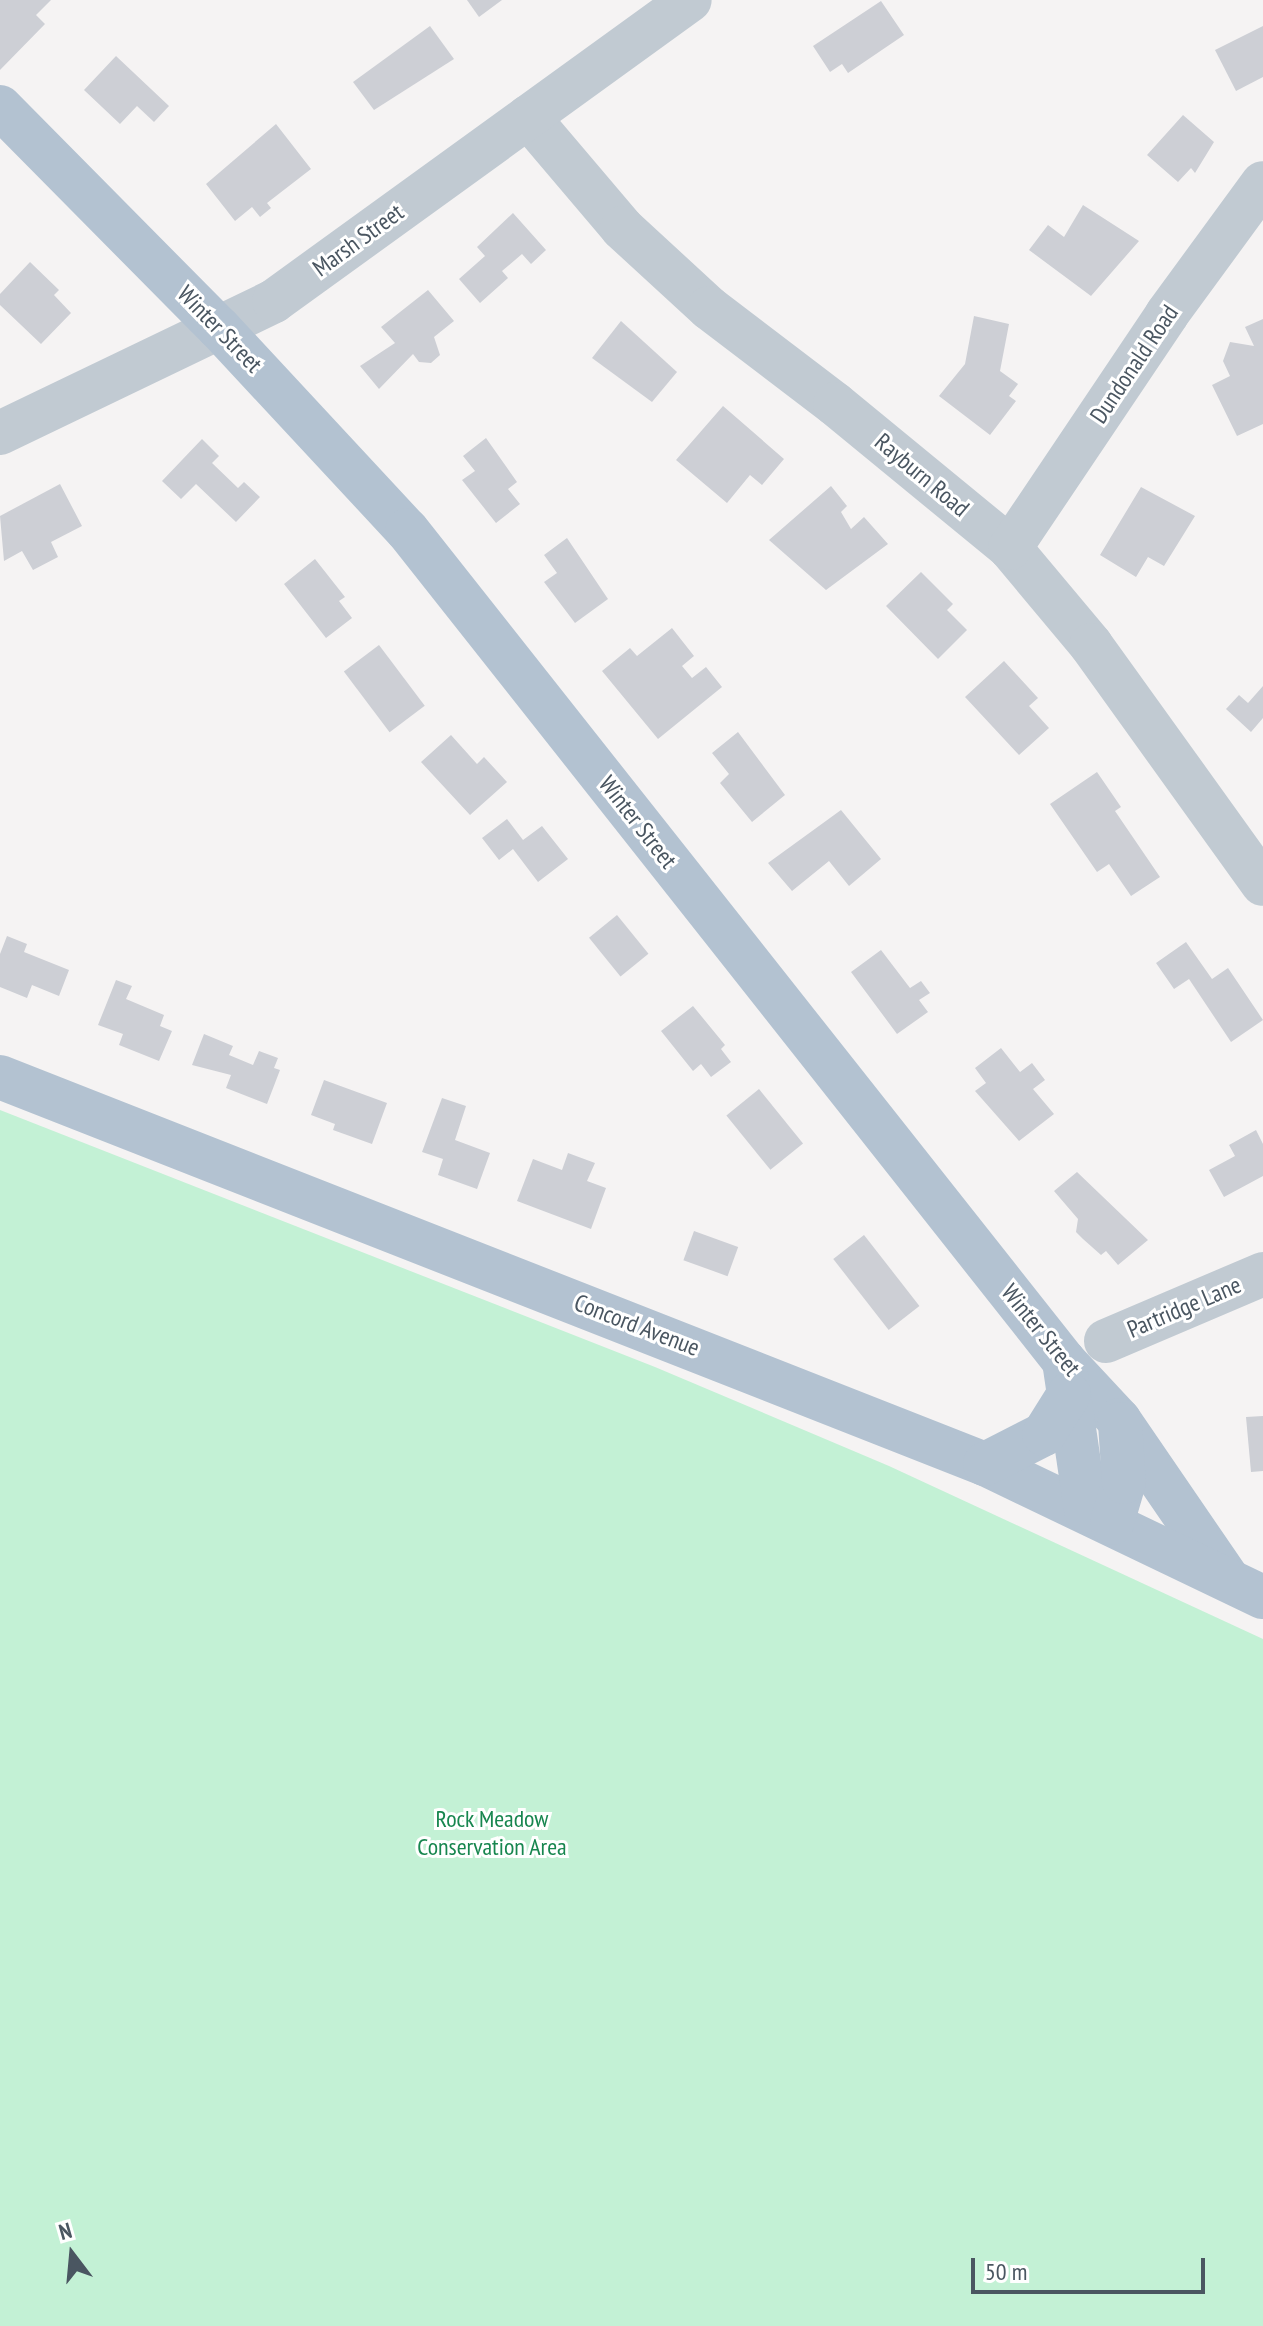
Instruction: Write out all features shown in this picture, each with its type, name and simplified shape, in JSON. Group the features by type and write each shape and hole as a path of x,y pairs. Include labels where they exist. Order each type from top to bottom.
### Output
{"main road":[{"name":"Winter Street","path":"0,107 219,328 407,530 1067,1377 1119,1420 1246,1588"},
{"name":"Concord Avenue","path":"0,1077 985,1464 1246,1588"},
{"path":"985,1464 1044,1434 1067,1377"},
{"path":"1067,1377 1099,1516"},
{"path":"1099,1516 1126,1466 1119,1420"}],"street":[{"name":"Marsh Street","path":"0,433 166,349 274,301 690,0"},
{"name":"Rayburn Road","path":"528,117 622,228 709,308 835,404 1010,548 1091,645 1263,884"},
{"name":"Dundonald Road","path":"1010,548 1167,314 1263,183"},
{"name":"Partridge Lane","path":"1106,1341 1263,1274"}],"green space":[{"name":"Rock Meadow Conservation Area","path":"0,1110 655,1367 889,1466 1263,1639 1263,2326 0,2326"}],"building":[{"path":"0,0 51,0 36,15 45,24 0,70"},
{"path":"467,0 502,0 479,17"},
{"path":"881,1 904,35 848,73 842,64 830,72 813,46"},
{"path":"430,26 454,59 374,110 353,82"},
{"path":"1263,26 1263,77 1236,91 1215,50"},
{"path":"116,56 169,106 154,122 137,106 120,124 84,90"},
{"path":"1183,115 1214,142 1195,173 1191,168 1178,182 1147,155"},
{"path":"276,124 311,169 267,203 271,208 260,217 252,207 235,221 206,184"},
{"path":"1083,205 1139,241 1091,296 1029,250 1048,225 1064,237"},
{"path":"513,213 546,250 531,264 522,254 502,271 508,278 480,303 459,279 485,256 477,247"},
{"path":"30,262 59,290 54,295 71,313 41,344 0,305 0,294"},
{"path":"428,290 454,321 434,337 440,355 431,363 419,362 413,354 379,389 360,366 395,343 381,327"},
{"path":"974,316 1009,324 1000,371 1018,384 1009,396 1016,401 990,435 939,396 965,364"},
{"path":"1263,319 1263,424 1237,436 1212,385 1230,376 1223,361 1230,342 1254,346 1245,327"},
{"path":"621,321 677,372 652,402 592,358"},
{"path":"723,406 784,459 762,485 750,475 727,503 676,460"},
{"path":"486,438 517,482 508,489 520,504 496,523 462,480 475,471 463,456"},
{"path":"202,439 219,456 212,463 238,488 244,482 260,497 236,522 196,484 181,499 162,481"},
{"path":"60,484 82,526 51,542 58,557 33,570 22,551 4,561 0,516"},
{"path":"831,486 847,506 841,512 851,529 864,517 888,544 826,590 769,540"},
{"path":"1141,487 1195,516 1164,566 1148,557 1136,577 1100,555"},
{"path":"567,538 608,599 575,623 544,582 557,573 544,555"},
{"path":"315,559 345,597 339,601 352,618 326,638 284,584"},
{"path":"921,572 953,604 947,610 967,630 938,659 886,606"},
{"path":"672,628 694,656 682,666 692,678 706,667 722,687 658,739 602,671 630,648 637,656"},
{"path":"379,645 425,706 390,732 344,671"},
{"path":"1004,661 1038,698 1029,706 1049,728 1019,755 965,697"},
{"path":"1263,686 1263,718 1251,732 1226,709 1239,695 1248,703"},
{"path":"738,732 785,795 752,822 720,783 729,774 712,753"},
{"path":"451,735 477,764 484,757 507,782 470,815 421,762"},
{"path":"1097,772 1121,807 1115,811 1160,877 1131,896 1109,864 1097,872 1050,804"},
{"path":"841,810 881,859 849,886 829,861 792,891 768,863"},
{"path":"507,819 523,840 542,826 568,859 538,882 513,849 499,860 482,838"},
{"path":"617,915 648,954 620,977 589,938"},
{"path":"7,936 27,944 24,952 69,970 59,996 32,985 27,998 0,987 0,954"},
{"path":"1186,942 1212,979 1228,968 1263,1020 1231,1042 1189,979 1174,989 1156,963"},
{"path":"881,950 910,988 921,981 930,993 919,1000 928,1012 897,1034 851,972"},
{"path":"116,980 132,986 126,999 164,1015 160,1026 172,1031 159,1061 119,1045 123,1034 98,1025"},
{"path":"693,1006 725,1045 721,1049 731,1062 711,1077 701,1064 693,1071 661,1031"},
{"path":"204,1034 233,1046 229,1055 253,1065 259,1051 278,1058 274,1068 280,1070 267,1104 226,1088 231,1075 192,1065"},
{"path":"1001,1048 1020,1072 1032,1063 1045,1080 1033,1089 1054,1114 1019,1141 975,1091 986,1083 975,1068"},
{"path":"324,1080 387,1103 372,1144 333,1130 335,1124 311,1115"},
{"path":"759,1089 803,1143 770,1170 726,1115"},
{"path":"442,1098 466,1106 455,1140 490,1153 477,1189 438,1175 443,1159 422,1152"},
{"path":"1256,1130 1263,1144 1263,1176 1224,1197 1209,1170 1235,1156 1229,1145"},
{"path":"568,1153 595,1163 587,1181 606,1188 591,1229 517,1201 533,1159 562,1170"},
{"path":"1077,1172 1148,1240 1118,1265 1106,1251 1101,1255 1076,1232 1078,1219 1054,1191"},
{"path":"694,1231 738,1247 728,1276 683,1260"},
{"path":"864,1235 919,1306 889,1330 833,1259"},
{"path":"1263,1416 1263,1471 1251,1472 1246,1417"}]}
